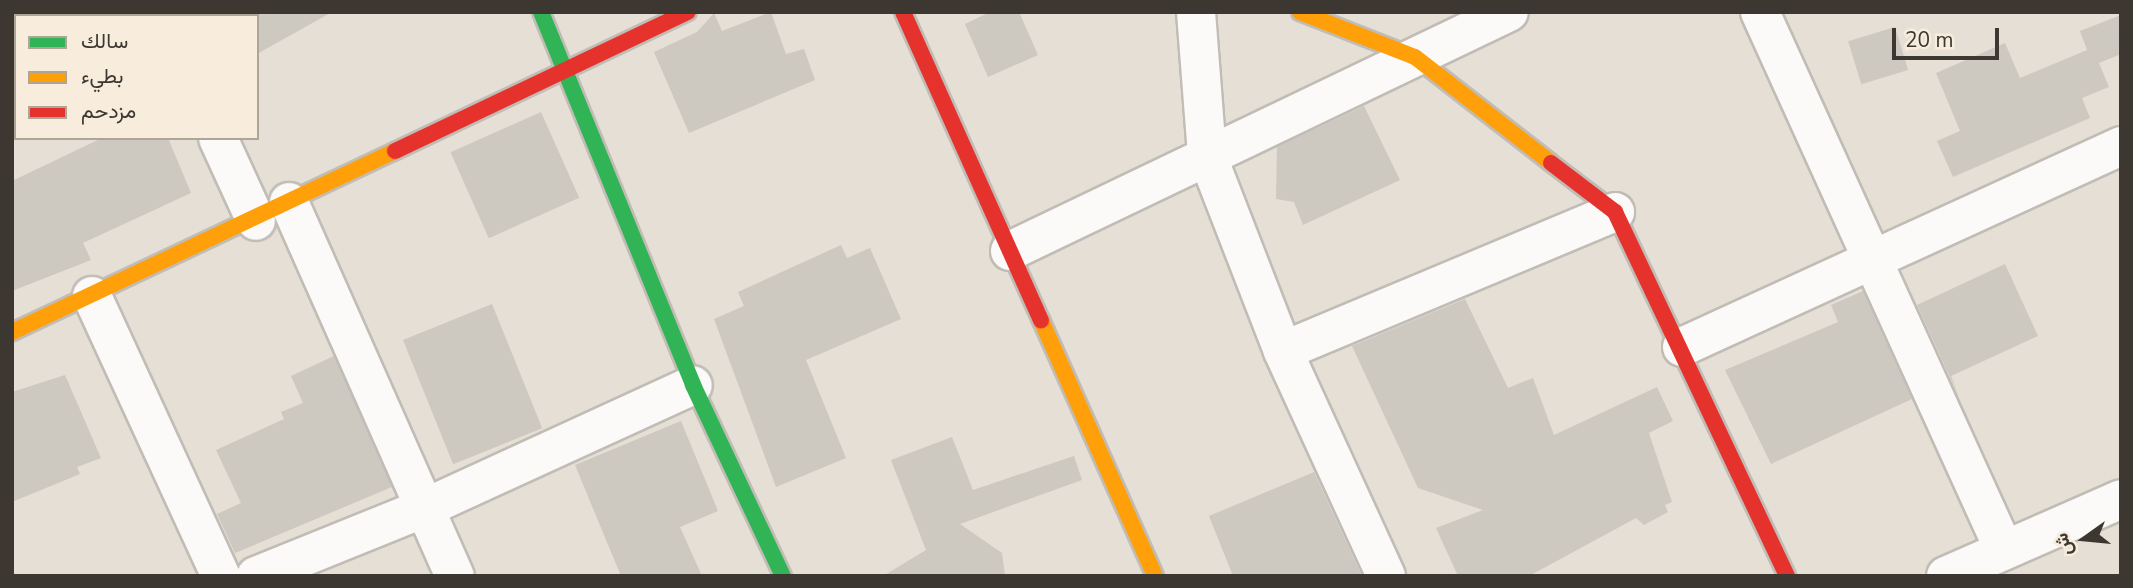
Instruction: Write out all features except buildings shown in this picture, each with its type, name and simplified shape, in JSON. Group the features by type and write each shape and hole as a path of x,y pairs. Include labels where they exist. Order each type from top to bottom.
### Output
{"street":[{"path":"541,12 693,385 783,576"},
{"path":"12,331 256,221 289,202 688,12"},
{"path":"903,12 1155,576"},
{"path":"1196,12 1207,155 1283,351 1387,576"},
{"path":"1300,12 1415,57 1615,212 1682,347 1787,576"},
{"path":"1010,251 1509,12"},
{"path":"1760,12 2004,550"},
{"path":"219,140 256,221"},
{"path":"1682,347 2121,146"},
{"path":"289,202 429,506 455,576"},
{"path":"1283,351 1615,212"},
{"path":"92,296 221,576"},
{"path":"256,576 429,506 693,385"},
{"path":"1945,576 2121,499"}],"traffic: fast":[{"path":"541,12 693,385 783,576"}],"traffic: slow":[{"path":"1300,12 1415,57 1551,163"},
{"path":"12,332 395,151"},
{"path":"1041,320 1155,576"}],"traffic: jam":[{"path":"395,151 688,12"},
{"path":"903,12 1041,320"},
{"path":"1551,163 1615,212 1787,576"}]}
